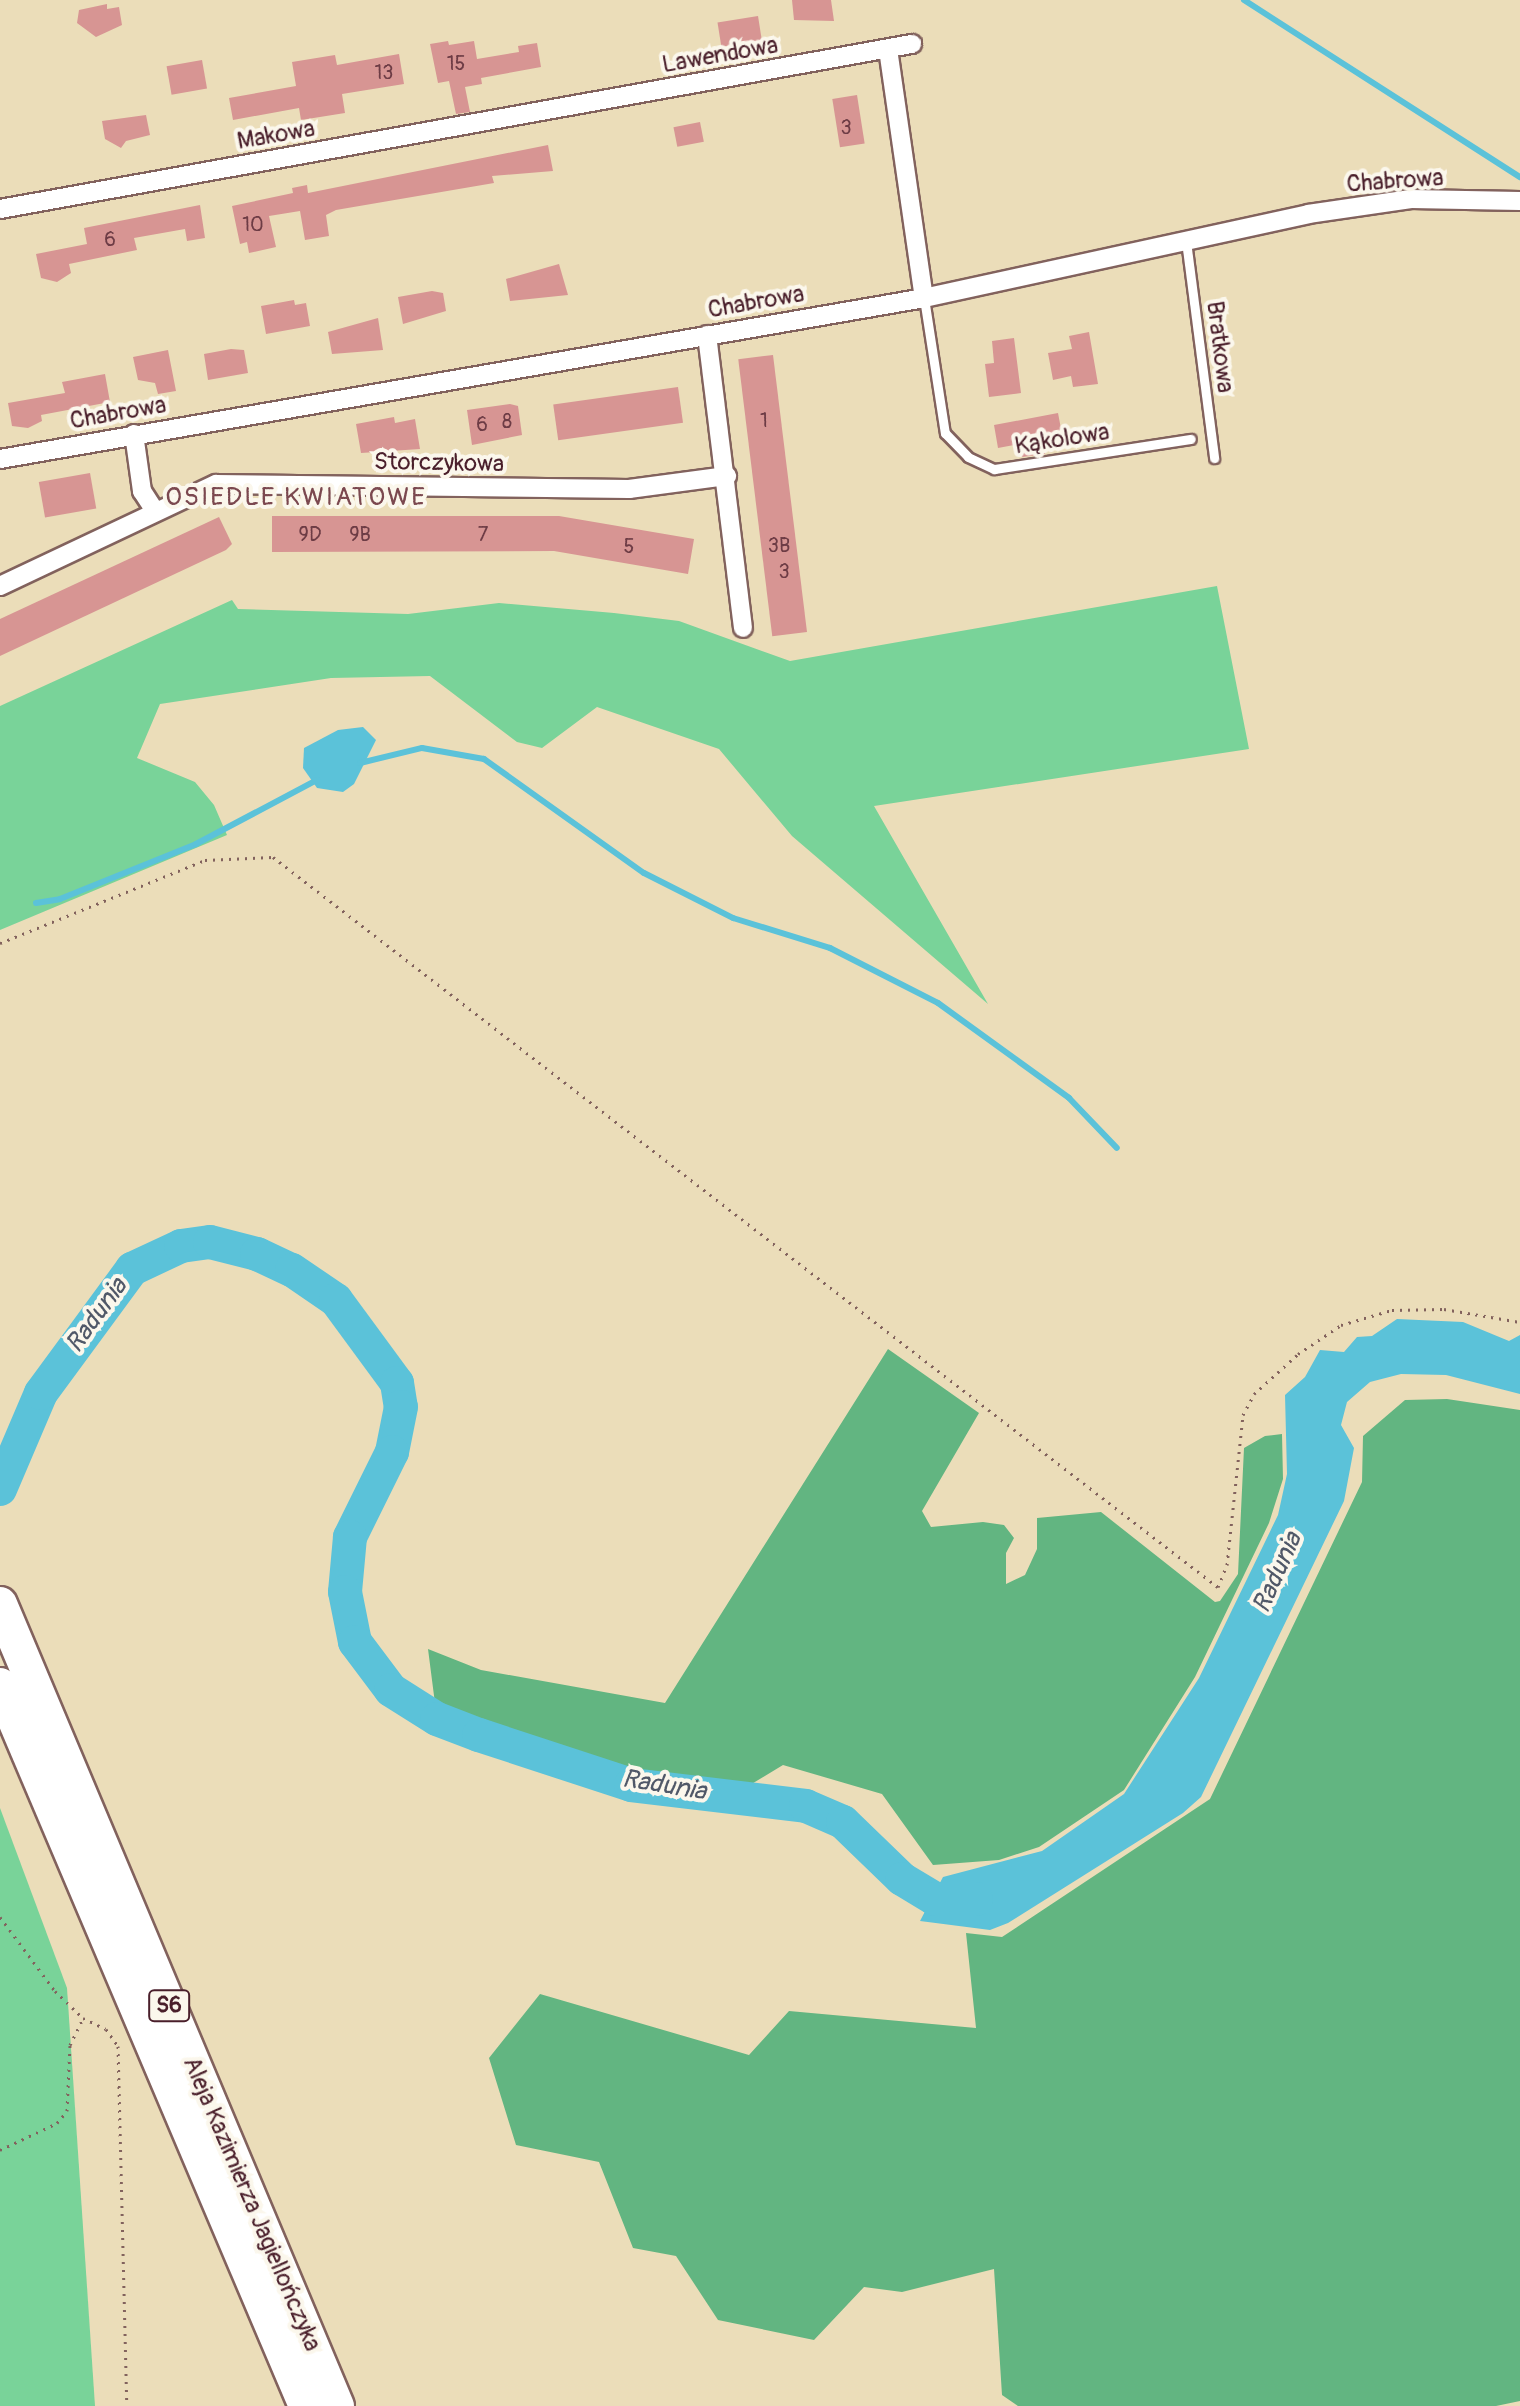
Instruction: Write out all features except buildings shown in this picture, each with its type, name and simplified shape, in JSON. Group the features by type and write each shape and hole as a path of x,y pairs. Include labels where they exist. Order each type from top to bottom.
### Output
{"highway":[{"name":"Aleja Kazimierza Jagiellończyka","path":"0,1605 337,2406"},
{"name":"Aleja Kazimierza Jagiellończyka","path":"0,1685 306,2406"}],"street":[{"name":"Lawendowa","path":"560,109 912,44"},
{"path":"888,49 924,298"},
{"name":"Makowa","path":"0,209 560,109"},
{"name":"Chabrowa","path":"0,459 924,298 1308,214 1411,199 1520,201"},
{"path":"707,335 727,476 743,628"},
{"path":"134,434 142,491 155,511"},
{"name":"Storczykowa","path":"0,586 216,484 629,489 727,476"}],"lane":[{"name":"Bratkowa","path":"1186,241 1214,458"},
{"name":"Kąkolowa","path":"924,298 945,433 968,457 994,469 1191,439"}],"path":[{"path":"0,943 205,860 273,857 1218,1587 1227,1565 1243,1415 1254,1394 1298,1354 1341,1325 1392,1310 1444,1309 1520,1322"},
{"path":"0,1917 55,1991 83,2018 106,2029 118,2046 127,2406"},
{"path":"0,2150 57,2123 67,2111 70,2045 83,2018"}],"green space":[{"path":"1217,586 1249,749 874,806 988,1004 792,836 719,749 597,707 542,748 517,742 430,676 331,678 160,704 137,758 195,782 214,805 227,835 0,930 0,706 232,600 238,609 408,614 499,603 614,613 679,621 790,661"},
{"path":"888,1349 979,1413 922,1511 931,1527 983,1522 1004,1525 1014,1538 1006,1553 1006,1584 1025,1575 1037,1549 1037,1518 1101,1512 1215,1602 1220,1601 1238,1574 1244,1448 1265,1436 1282,1434 1283,1479 1269,1523 1195,1677 1124,1790 1039,1847 999,1860 933,1865 882,1794 783,1765 735,1794 631,1785 437,1719 428,1649 481,1670 665,1703"},
{"path":"1447,1399 1520,1410 1520,2401 1496,2406 1018,2406 1002,2395 994,2269 902,2292 864,2287 814,2340 718,2320 676,2256 633,2248 599,2162 516,2145 489,2058 540,1994 749,2055 789,2011 976,2028 966,1933 1002,1937 1210,1799 1362,1482 1363,1436 1405,1400"},
{"path":"0,1808 67,1988 95,2406 0,2406"}],"water":[{"path":"363,727 376,740 354,784 343,792 317,788 303,768 304,748 338,730"},
{"path":"1397,1319 1463,1322 1509,1341 1520,1335 1520,1394 1446,1375 1401,1374 1370,1382 1347,1402 1341,1425 1354,1448 1344,1501 1201,1797 1183,1813 1008,1923 990,1930 920,1921 943,1877 1042,1851 1124,1794 1199,1678 1278,1515 1287,1474 1285,1395 1305,1377 1320,1350 1344,1352 1357,1337 1372,1336"}],"waterway":[{"path":"1244,0 1520,177"},
{"path":"360,763 422,748 484,759 644,873 733,918 830,948 938,1003 1069,1098 1117,1148"},
{"path":"36,903 60,899 196,844 317,780"},
{"name":"Radunia","path":"0,1489 41,1393 132,1269 181,1246 210,1242 257,1254 292,1270 336,1300 397,1383 401,1407 392,1452 350,1537 345,1592 355,1642 391,1690 437,1719 631,1785 806,1806 843,1822 902,1879 935,1899 976,1899"}],"district":[{"name":"OSIEDLE KWIATOWE","path":"296,498"}]}
